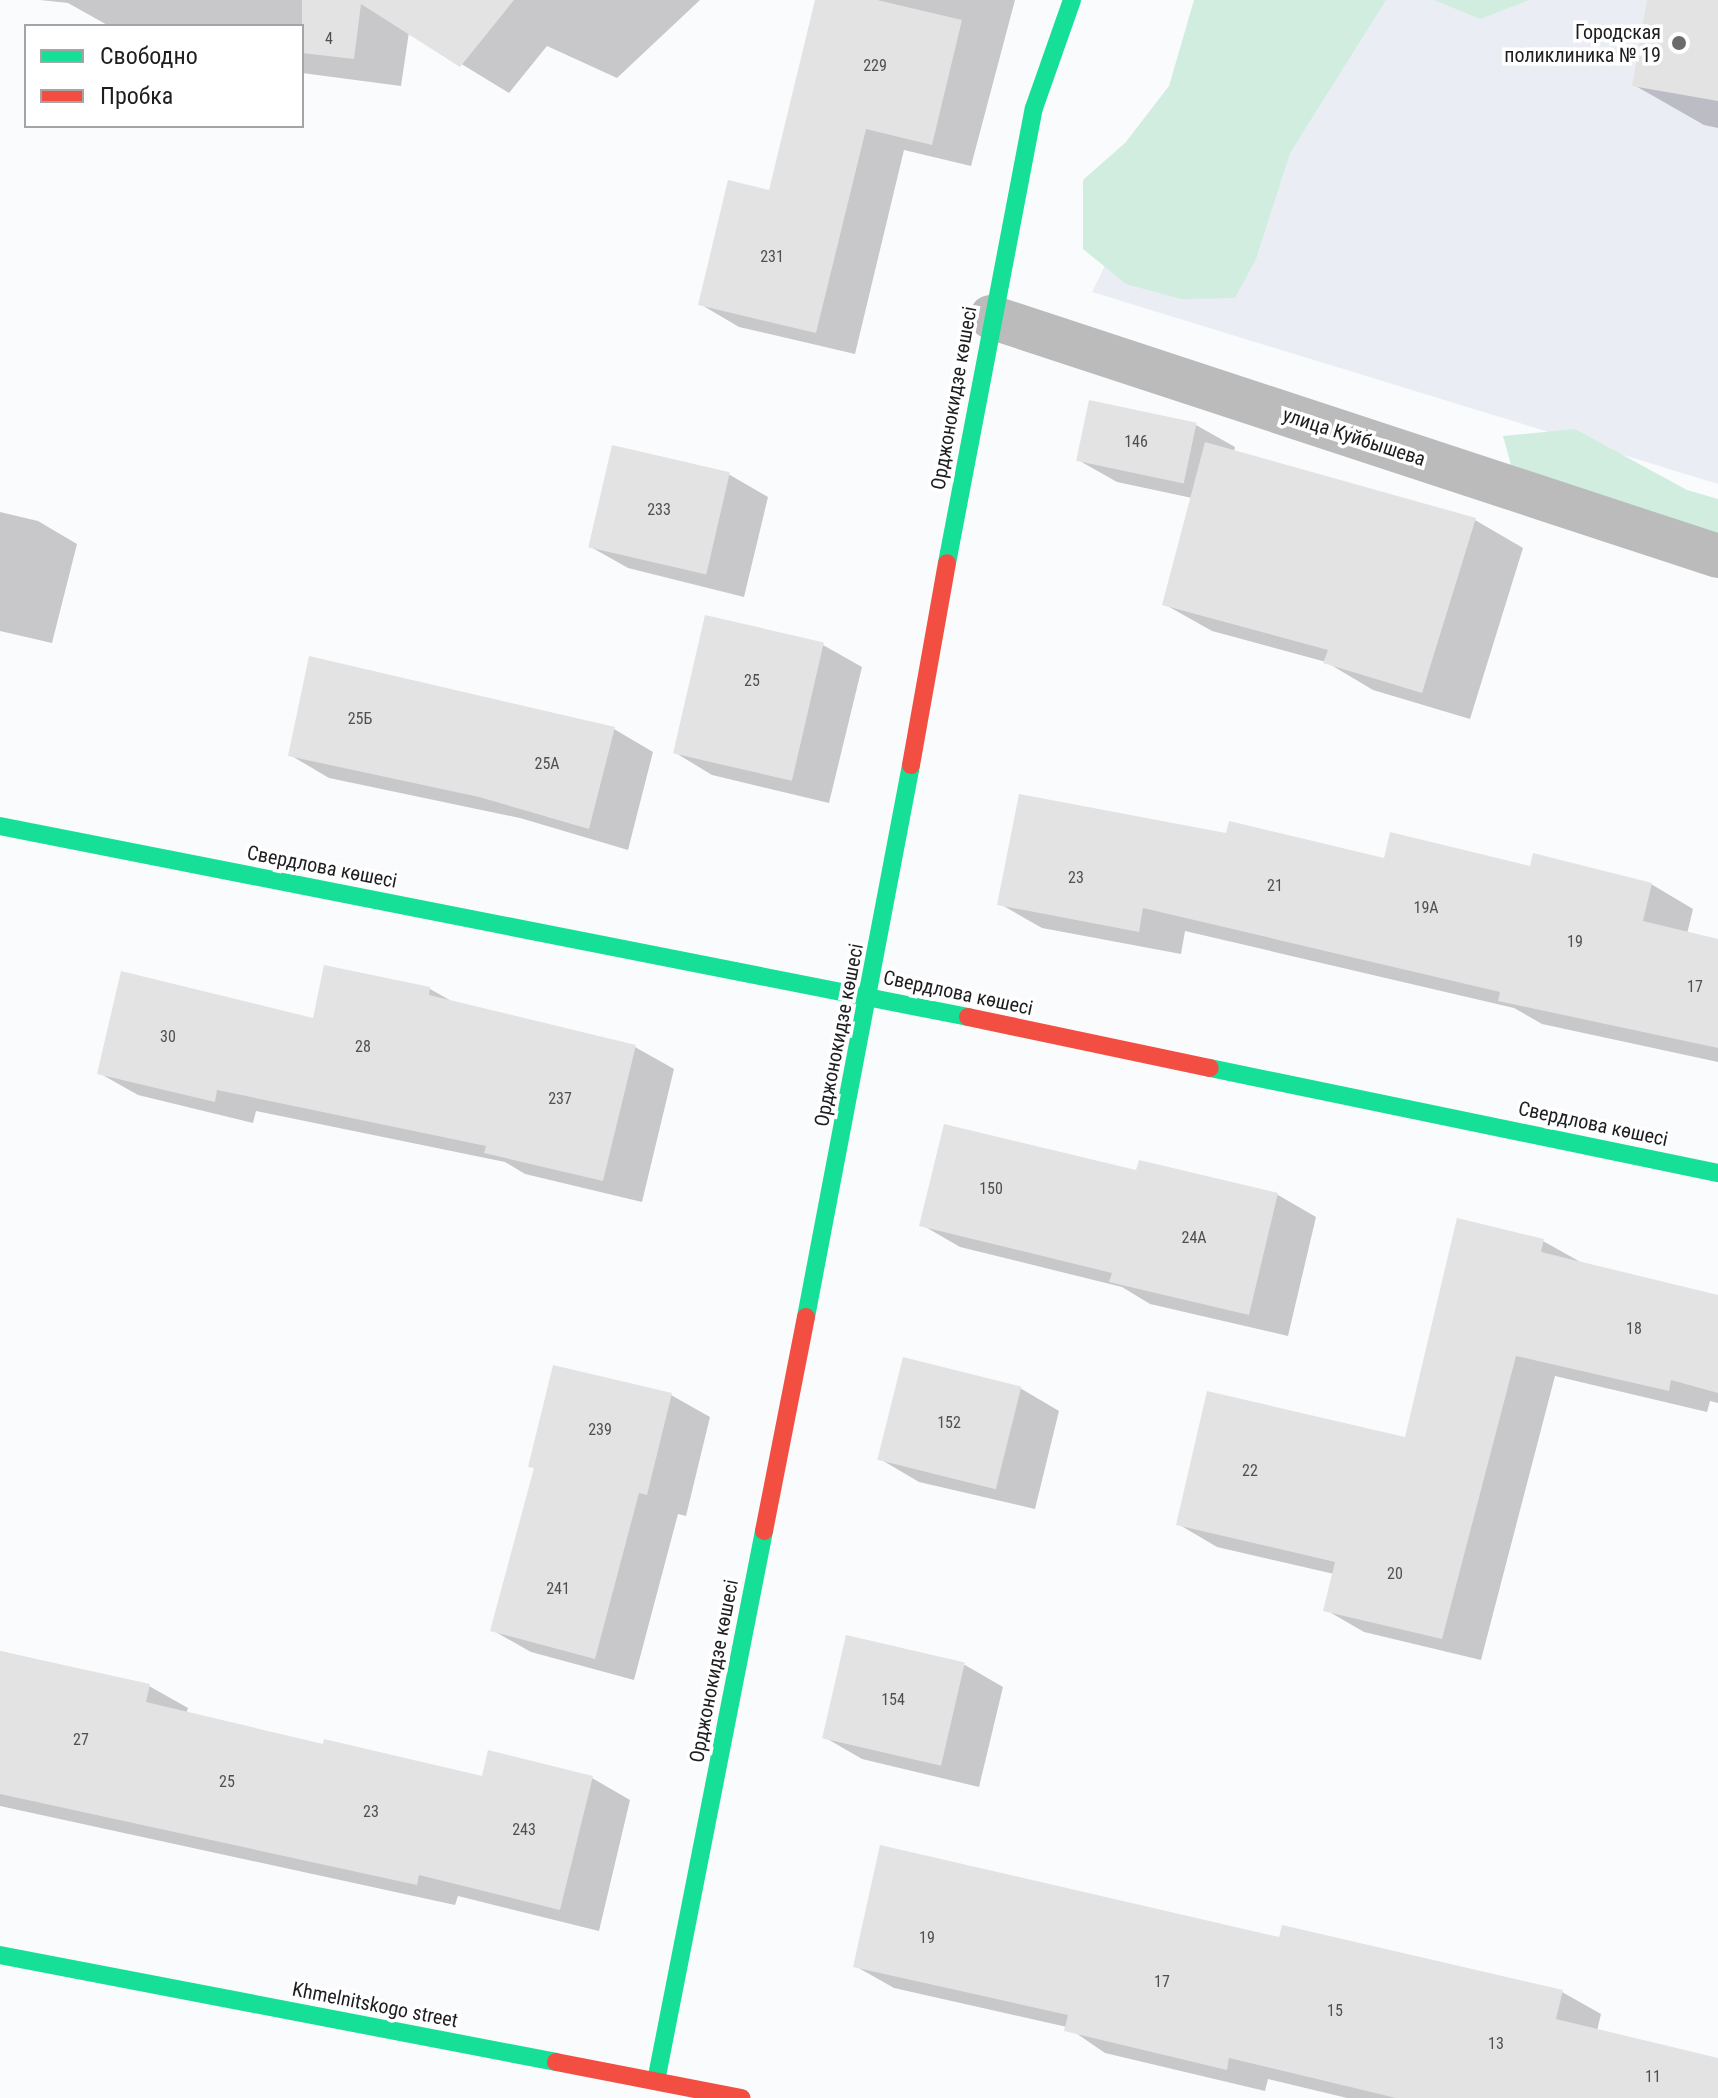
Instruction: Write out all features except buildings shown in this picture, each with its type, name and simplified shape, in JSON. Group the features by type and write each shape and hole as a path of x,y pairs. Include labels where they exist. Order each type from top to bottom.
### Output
{"main road":[{"name":"Орджонокидзе көшесі","path":"654,2090 869,997 991,317 1034,108 1072,0"},
{"name":"Свердлова көшесі","path":"0,826 869,997 1718,1173"},
{"name":"Khmelnitskogo street","path":"0,1955 654,2090 742,2098"}],"street":[{"name":"улица Куйбышева","path":"991,317 1718,556"}],"shaded area":[{"path":"1235,0 1718,0 1718,484 1092,292"}],"green space":[{"path":"1194,0 1386,0 1290,153 1256,259 1235,298 1181,299 1126,284 1083,249 1083,180 1125,143 1169,86"},
{"path":"1434,0 1529,0 1480,19"},
{"path":"1575,429 1687,490 1718,499 1718,550 1516,483 1503,436"}],"traffic: fast":[{"path":"947,563 1034,108 1072,0"},
{"path":"806,1317 911,765"},
{"path":"0,826 968,1017"},
{"path":"1210,1068 1718,1173"},
{"path":"656,2081 764,1531"},
{"path":"0,1955 556,2062"}],"traffic: jam":[{"path":"911,765 947,563"},
{"path":"968,1017 1210,1068"},
{"path":"764,1531 806,1317"},
{"path":"556,2062 742,2098"}],"place":[{"name":"Городская поликлиника № 19","path":"1679,43"}]}
